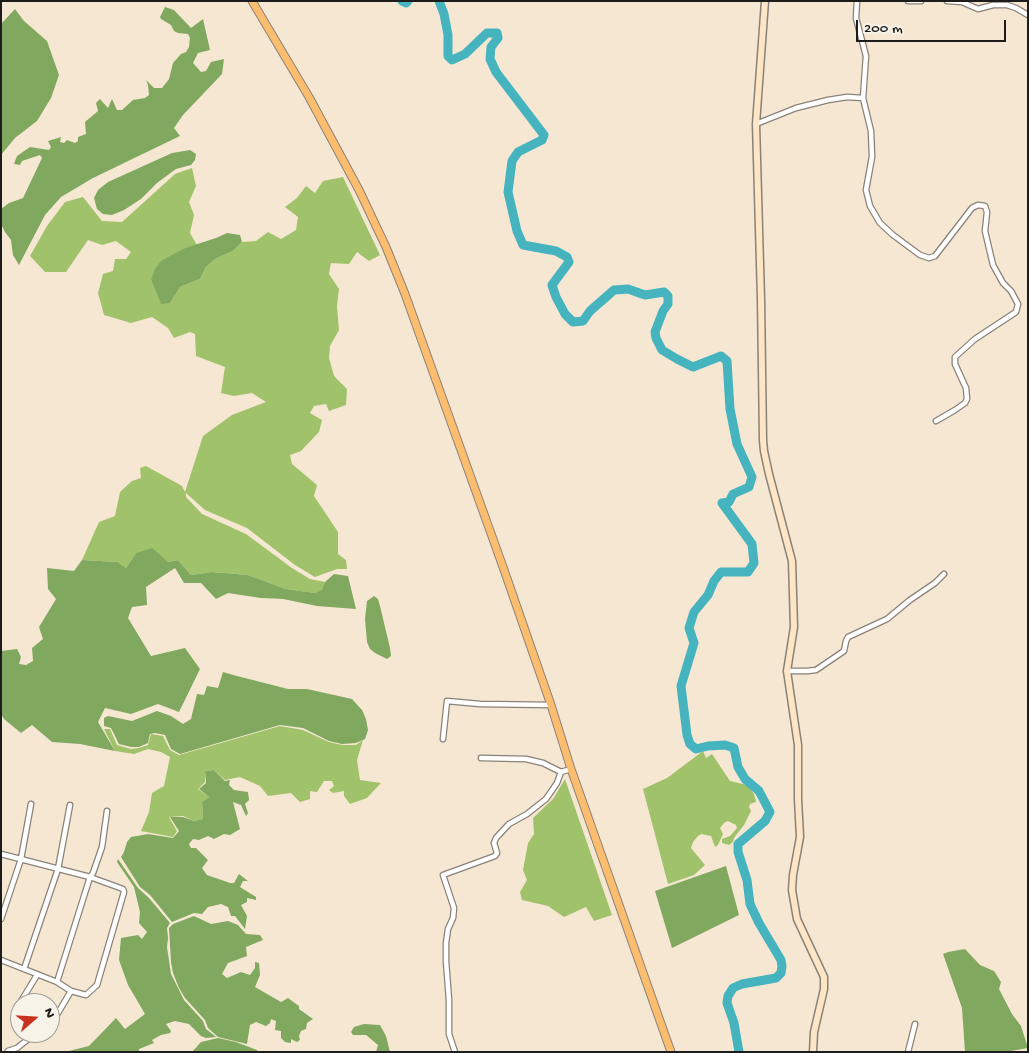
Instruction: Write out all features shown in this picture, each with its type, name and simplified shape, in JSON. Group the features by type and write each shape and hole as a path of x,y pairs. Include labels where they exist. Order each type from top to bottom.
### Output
{"highway":[{"path":"252,1 332,138 386,247 426,350 551,705 571,768 670,1052"}],"main road":[{"path":"764,1 756,124 762,299 764,451 792,561 794,627 787,671 798,745 800,837 793,874 792,902 797,919 824,977 824,989 814,1032 814,1052"}],"street":[{"path":"857,1 856,18 866,56 863,98 869,120 872,157 866,190 870,206 880,223 893,235 913,250 929,258 935,256 972,208 978,205 985,206 987,212 985,231 993,265 1003,283 1015,296 1018,304 1016,312 975,338 955,357 966,388 967,399 956,410 936,421"},
{"path":"908,1 921,1"},
{"path":"947,1 962,2 976,8 1007,5 1028,15"},
{"path":"756,124 796,108 828,100 846,97 863,98"},
{"path":"787,671 816,670 844,651 848,637 887,619 910,600 935,584 944,574"},
{"path":"444,739 447,701 480,704 551,705"},
{"path":"481,758 526,759 543,763 561,772"},
{"path":"454,1052 449,1034 446,952 448,930 453,918 454,908 443,875 495,856 494,840 509,824 527,814 546,799 561,772 571,768"},
{"path":"1,919 22,859 31,804"},
{"path":"24,969 58,869 70,805"},
{"path":"57,982 90,877 102,847 107,811"},
{"path":"1,854 90,877 120,888 124,892 97,985 86,994 71,990 57,982 1,960"},
{"path":"26,993 37,975"},
{"path":"60,1009 71,990"},
{"path":"908,1052 915,1024"},
{"path":"8,1051 17,1048 23,1043"}],"green space":[{"path":"165,7 174,10 191,28 203,19 210,50 198,53 193,63 201,72 206,71 211,62 224,59 222,74 183,115 174,128 180,136 93,178 61,197 45,215 19,265 13,255 11,240 1,224 1,209 9,203 23,198 42,158 40,155 22,161 20,165 14,164 17,156 30,147 49,150 51,147 48,141 61,137 60,142 64,143 67,140 75,143 78,141 78,137 86,134 85,122 98,111 96,103 100,99 108,108 112,99 117,110 122,110 133,100 145,98 149,95 146,80 154,88 162,88 169,79 173,63 189,47 190,38 188,34 174,31 171,25 161,19 160,17"},
{"path":"15,9 24,21 47,41 59,75 51,98 37,121 15,138 1,155 1,24"},
{"path":"190,150 196,154 195,160 191,165 176,169 157,183 141,199 124,210 112,215 103,214 97,209 94,198 98,190 108,182 172,153"},
{"path":"192,168 196,186 189,202 194,215 190,233 197,245 185,248 151,280 161,303 170,303 180,287 200,279 206,267 215,259 233,251 242,242 256,241 268,232 281,239 296,230 298,217 285,207 297,198 306,186 315,193 323,181 343,177 380,255 369,261 357,252 349,264 331,263 329,274 339,289 337,306 339,330 330,346 329,358 334,376 347,389 346,405 329,411 326,404 314,406 310,413 322,420 319,432 301,451 290,455 292,464 317,485 314,496 338,532 338,554 346,560 347,569 337,569 315,577 295,565 247,528 205,510 186,493 186,497 202,514 246,534 310,579 325,582 323,590 315,593 286,589 248,575 213,572 191,575 178,560 168,562 136,553 126,568 118,562 82,560 99,522 115,516 120,492 132,481 141,478 140,468 146,466 182,486 185,492 203,436 232,415 266,402 252,393 234,396 221,393 225,367 196,356 195,334 190,332 174,338 168,328 152,317 131,323 104,315 98,293 103,274 113,271 115,259 126,259 131,252 116,241 102,245 88,240 66,272 45,272 30,256 47,226 65,202 83,197 102,221 122,222 175,174"},
{"path":"227,233 240,235 242,242 233,251 215,259 206,267 200,279 180,287 170,303 161,304 151,280 155,269 161,261 185,248"},
{"path":"152,548 168,562 178,560 191,575 212,572 248,575 286,589 315,593 322,590 325,582 334,574 348,576 356,609 317,606 283,599 228,593 216,599 201,583 184,583 175,568 146,587 147,605 132,607 128,618 151,656 185,648 200,669 179,712 158,704 131,714 105,708 98,722 115,751 80,744 52,742 32,725 21,733 4,719 1,714 1,651 17,649 21,657 19,664 26,665 33,661 32,648 43,639 39,627 56,599 48,589 47,568 74,571 82,560 118,562 126,568 136,553"},
{"path":"374,596 378,599 390,648 391,656 387,659 370,649 367,642 365,619 367,601"},
{"path":"223,672 288,689 307,689 352,699 362,710 366,719 368,730 365,739 356,743 342,744 329,741 303,728 280,725 180,754 171,749 165,735 150,734 148,743 139,747 131,747 119,744 111,728 104,726 104,718 108,716 132,721 157,711 171,716 183,724 191,719 197,694 204,695 207,686 218,688"},
{"path":"280,726 303,730 329,742 342,745 356,745 363,740 357,760 360,780 381,783 367,798 350,804 344,796 344,791 333,793 329,790 334,786 332,781 324,781 317,792 310,791 310,799 300,802 291,793 268,796 260,786 240,777 225,780 214,770 205,771 205,782 198,789 209,797 202,802 203,819 194,821 183,816 169,817 177,831 173,837 141,831 149,812 152,793 164,786 170,757 161,752 148,749 134,754 115,751 104,729 110,729 117,745 131,749 148,745 151,734 163,736 170,750 179,755"},
{"path":"703,751 706,758 712,754 730,781 747,785 754,794 756,802 750,804 751,811 744,825 729,845 722,843 722,839 730,836 737,828 736,825 728,821 720,828 723,834 718,845 715,847 711,836 701,834 698,836 691,848 705,865 694,875 668,884 643,789 667,778"},
{"path":"214,770 225,781 230,780 229,785 234,790 248,792 249,800 245,804 248,813 246,816 241,805 233,802 240,829 230,835 224,834 214,839 208,836 199,840 193,839 189,844 191,848 196,848 208,860 202,868 207,875 234,883 239,874 248,881 243,881 240,887 256,897 256,900 247,898 247,902 241,905 247,916 245,929 235,916 231,916 228,907 221,904 208,907 202,914 194,913 172,922 150,895 140,887 121,857 131,837 148,834 173,838 179,831 170,817 183,817 194,821 203,819 202,802 209,797 199,789 206,783 205,771"},
{"path":"565,779 612,915 594,921 586,907 564,917 548,906 522,900 520,892 527,880 523,870 528,843 534,834 533,818 553,799"},
{"path":"118,859 138,888 170,923 167,928 167,947 171,974 184,1000 203,1021 206,1029 216,1037 206,1038 201,1036 189,1024 175,1021 166,1024 171,1031 170,1033 152,1040 154,1043 139,1049 139,1052 65,1052 89,1046 116,1018 125,1029 145,1014 128,985 119,960 121,938 138,935 142,939 147,932 139,923 140,912 134,887 117,862"},
{"path":"726,866 739,915 672,948 655,891"},
{"path":"194,916 211,924 228,921 238,925 246,934 260,935 263,940 246,947 247,956 228,963 222,974 227,978 241,972 250,975 255,968 255,962 259,963 260,975 255,987 281,1002 288,998 313,1019 307,1023 306,1029 301,1031 300,1040 297,1042 291,1039 291,1043 285,1042 281,1038 281,1031 275,1030 276,1021 271,1019 270,1023 266,1026 256,1022 250,1025 247,1044 218,1037 208,1028 205,1020 185,998 179,988 171,962 169,928 173,924"},
{"path":"965,949 980,965 994,971 1001,982 999,989 1012,1014 1021,1026 1028,1048 1005,1052 965,1052 962,1008 943,954"},
{"path":"364,1024 380,1025 386,1036 390,1052 376,1052 378,1045 366,1035 353,1035 351,1032 354,1027"},
{"path":"218,1038 236,1042 258,1052 192,1052 201,1042"}],"waterway":[{"path":"402,1 406,3 408,1"},
{"path":"439,1 444,14 448,35 448,56 452,60 465,54 487,33 497,33 498,38 491,47 490,59 496,72 544,135 542,140 518,152 512,161 508,192 517,231 523,245 556,251 567,257 569,262 552,285 565,314 573,322 583,321 590,311 614,290 628,289 645,295 664,292 668,296 668,304 663,311 655,332 662,350 693,367 721,356 727,361 730,409 737,444 752,477 749,487 733,494 729,502 722,503 752,544 754,563 748,572 721,572 714,581 708,595 694,612 689,628 694,643 681,686 687,735 690,744 696,749 725,745 734,748 738,767 745,779 759,791 770,812 765,821 738,844 738,852 747,880 750,904 781,960 782,966 781,973 776,978 742,984 733,988 728,996 727,1003 734,1023 739,1052"}]}
